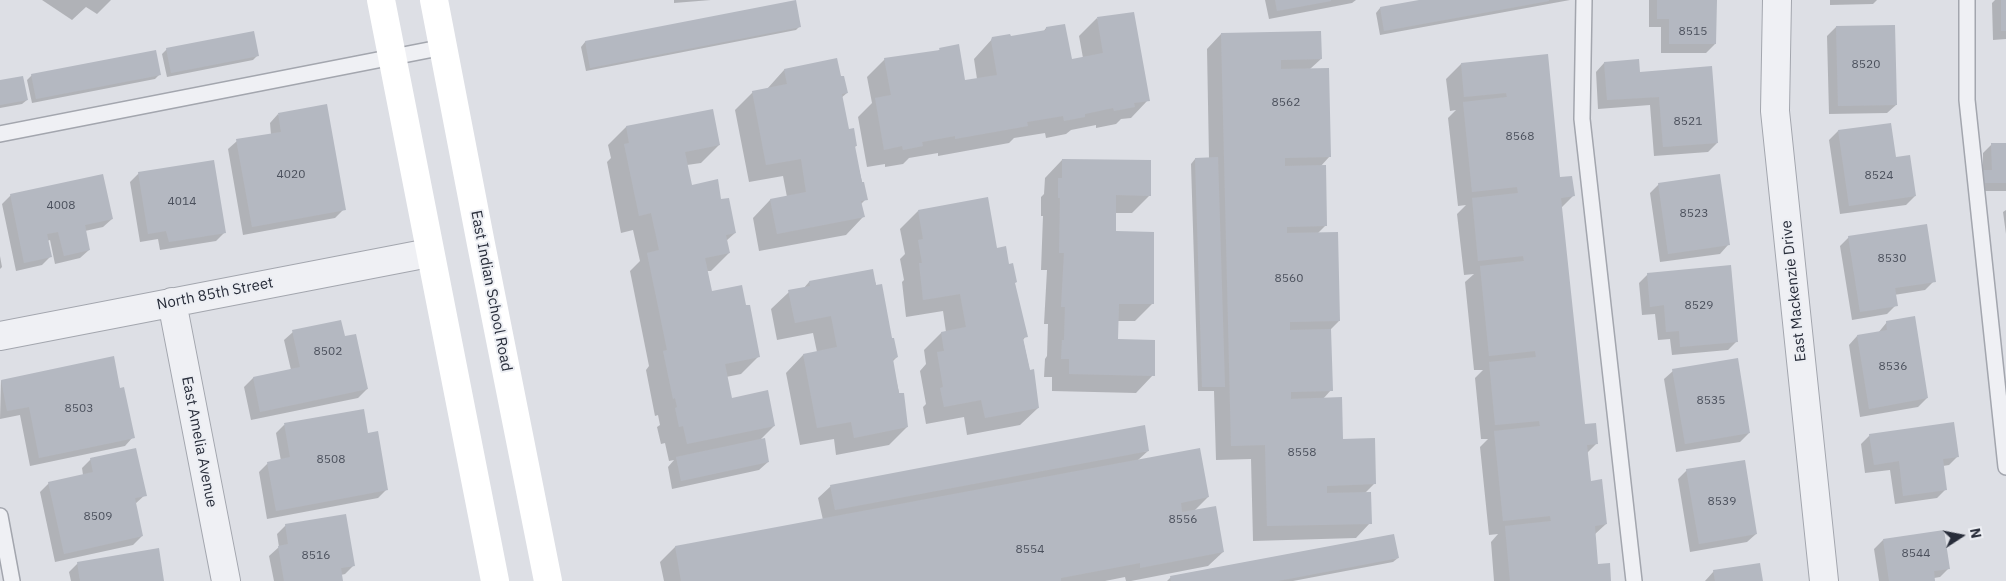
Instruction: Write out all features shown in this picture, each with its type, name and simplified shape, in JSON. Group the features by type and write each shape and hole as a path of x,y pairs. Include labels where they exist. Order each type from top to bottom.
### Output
{"main road":[{"path":"381,0 495,581"},
{"name":"East Indian School Road","path":"434,0 548,581"}],"street":[{"name":"East Mackenzie Drive","path":"1777,0 1775,111 1824,581"},
{"name":"North 85th Street","path":"0,336 429,252"},
{"name":"East Amelia Avenue","path":"172,302 226,581"}],"lane":[{"path":"1584,0 1582,119 1634,581"},
{"path":"1967,0 1967,100 2006,467"},
{"path":"0,134 444,47"},
{"path":"0,516 8,575"}],"building":[{"path":"796,0 801,27 590,68 585,41"},
{"path":"1275,0 1331,0 1331,1 1277,11"},
{"path":"1419,0 1549,1 1384,31 1380,7"},
{"path":"1657,0 1717,0 1716,44 1669,44 1669,19 1657,19"},
{"path":"2001,0 2006,0 2006,31 2001,31"},
{"path":"1134,12 1150,101 1134,103 1135,107 1114,111 1113,108 1085,114 1085,117 1064,121 1063,116 1027,122 1028,126 955,139 955,136 922,142 923,146 903,150 902,146 884,150 875,98 891,95 884,58 940,50 939,48 959,44 965,80 997,75 992,37 1046,30 1046,27 1065,24 1072,59 1103,53 1097,17"},
{"path":"1895,25 1897,105 1838,106 1836,26"},
{"path":"254,31 259,56 171,73 166,48"},
{"path":"1321,31 1322,59 1281,60 1281,69 1329,68 1331,157 1285,158 1285,166 1326,165 1327,226 1287,227 1287,233 1338,232 1340,321 1290,322 1290,330 1331,329 1333,391 1291,392 1291,399 1342,397 1343,439 1375,438 1376,484 1327,486 1327,493 1371,492 1372,524 1267,526 1265,445 1231,446 1221,33"},
{"path":"156,50 161,75 36,99 31,74"},
{"path":"1548,54 1560,177 1572,176 1575,196 1561,198 1585,424 1596,423 1598,444 1587,445 1591,481 1602,479 1607,524 1595,526 1598,564 1610,563 1611,581 1510,581 1505,526 1551,521 1550,516 1503,521 1494,431 1540,426 1539,421 1495,425 1489,362 1536,357 1535,351 1489,356 1480,266 1524,261 1523,256 1478,261 1472,198 1518,193 1517,187 1472,192 1463,102 1507,97 1506,93 1464,97 1461,63"},
{"path":"837,58 841,76 844,76 848,93 842,94 849,129 854,128 857,146 855,146 862,182 864,182 868,200 861,201 865,217 777,234 770,199 806,192 801,159 766,165 752,91 787,84 784,69"},
{"path":"1639,59 1640,72 1712,66 1718,143 1663,147 1659,97 1607,100 1604,62"},
{"path":"23,76 28,100 0,105 0,80"},
{"path":"327,104 346,210 252,227 236,139 281,132 278,113"},
{"path":"713,109 720,145 685,152 692,185 718,179 721,199 729,198 736,233 726,235 730,253 705,258 712,291 742,285 746,305 750,305 760,357 725,364 732,398 768,390 775,426 687,444 683,426 679,427 675,398 673,399 663,351 667,350 647,253 659,250 651,213 639,216 624,144 629,143 626,126"},
{"path":"1891,123 1896,157 1910,155 1916,196 1849,206 1838,130"},
{"path":"1991,143 2006,143 2006,183 1982,183 1982,170 1992,170"},
{"path":"1218,157 1225,387 1202,387 1195,158"},
{"path":"1062,159 1151,160 1151,196 1116,195 1116,231 1154,232 1154,304 1119,304 1118,339 1155,340 1155,376 1069,374 1069,359 1061,359 1062,340 1064,340 1065,307 1061,307 1064,253 1059,253 1060,198 1058,198 1058,178 1062,178"},
{"path":"214,160 226,233 169,242 166,231 148,234 138,172"},
{"path":"103,174 113,219 85,225 90,250 64,256 58,232 47,234 52,257 24,263 10,194"},
{"path":"1720,174 1730,245 1668,254 1658,183"},
{"path":"988,197 997,248 1006,246 1009,264 1013,263 1017,282 1015,283 1028,337 1023,338 1030,370 1034,369 1039,408 985,418 981,400 944,407 940,388 943,387 937,352 944,351 941,332 966,327 960,294 923,300 919,263 922,263 918,240 923,239 918,210"},
{"path":"1927,224 1936,282 1895,288 1898,306 1860,312 1848,236"},
{"path":"1731,265 1738,342 1680,347 1679,331 1666,332 1664,305 1650,307 1647,273"},
{"path":"873,269 876,285 882,284 892,338 894,338 898,357 893,359 899,393 904,393 908,427 854,438 851,422 817,428 803,354 837,347 831,316 795,323 788,290 810,286 809,281"},
{"path":"1915,316 1928,398 1869,409 1857,335 1887,330 1886,321"},
{"path":"341,320 345,336 356,334 368,389 260,412 253,377 300,367 292,330"},
{"path":"114,356 120,388 124,387 135,438 39,458 29,407 7,411 1,380"},
{"path":"1738,358 1750,433 1685,444 1672,369"},
{"path":"364,409 368,433 378,431 388,490 276,511 267,462 290,457 284,423"},
{"path":"1954,422 1959,457 1943,459 1947,490 1903,496 1899,461 1874,465 1869,434"},
{"path":"1145,425 1149,451 835,510 830,485"},
{"path":"765,438 769,462 681,481 676,457"},
{"path":"136,448 147,496 135,498 143,536 64,554 48,482 93,472 90,458"},
{"path":"1200,448 1209,497 1181,503 1182,512 1216,506 1224,552 1140,568 1140,563 1061,578 1061,581 681,581 675,546"},
{"path":"1745,460 1757,534 1699,544 1686,469"},
{"path":"346,514 355,566 341,568 343,581 284,581 278,546 288,544 285,524"},
{"path":"1944,530 1950,569 1934,571 1935,581 1889,581 1883,539"},
{"path":"1394,534 1399,558 1278,581 1171,581 1170,576"},
{"path":"159,548 164,581 80,581 77,562"},
{"path":"1760,563 1763,581 1715,581 1713,570"}]}
